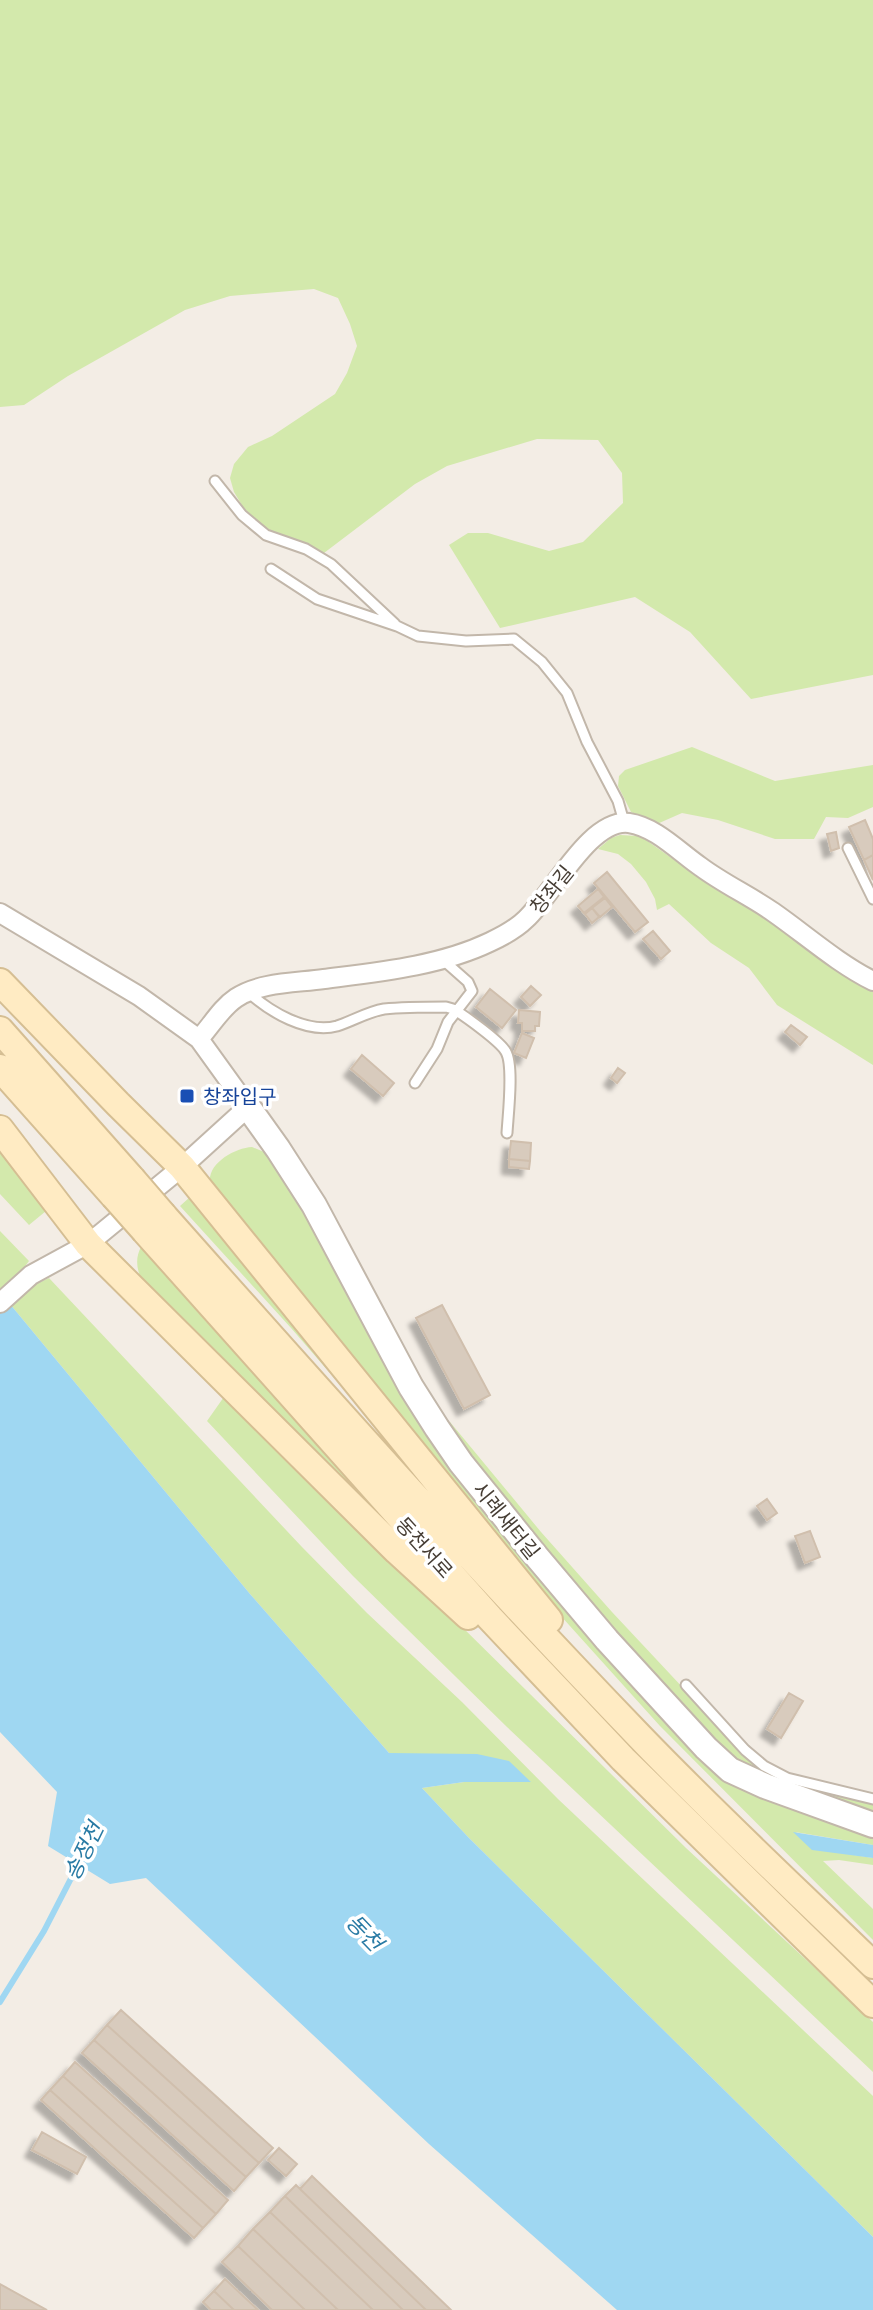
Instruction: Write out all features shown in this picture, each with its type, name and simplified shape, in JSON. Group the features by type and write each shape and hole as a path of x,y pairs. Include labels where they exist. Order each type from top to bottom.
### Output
{"main road":[{"path":"0,982 182,1167 512,1572 642,1740"},
{"name":"동천서로","path":"0,1030 123,1188 396,1515 623,1759 873,2004"},
{"name":"동천서로","path":"0,1068 123,1188"},
{"path":"0,1129 88,1244 397,1551 623,1759"},
{"name":"동천서로","path":"154,1223 642,1740 873,1965"}],"street":[{"name":"창좌길","path":"199,1039 228,1005 248,992 442,959 490,942 526,919 593,837 609,826 624,822"},
{"path":"624,822 652,832 873,981"},
{"path":"0,913 139,996 199,1039 248,1107 182,1167 88,1244 31,1275 3,1300"},
{"name":"시례새터길","path":"248,1107 314,1205 411,1387 437,1428 480,1486 607,1640 730,1770 873,1825"}],"lane":[{"path":"215,481 242,515 266,535 306,549 331,564 397,626"},
{"path":"271,569 317,599 418,636 466,641 514,639 542,662 567,693 587,742 618,801 624,822"},
{"path":"848,848 873,899"},
{"path":"415,1083 437,1049 448,1022 470,996 471,986 442,959"},
{"path":"248,992 266,1007 286,1017 323,1028 383,1009 446,1007 457,1011 508,1054 507,1133"},
{"path":"686,1685 745,1750 764,1766 787,1778 873,1799"}],"green space":[{"path":"0,0 873,0 873,675 751,699 690,632 635,597 500,628 449,545 468,533 488,533 549,551 583,542 623,503 622,473 598,440 537,439 447,466 415,484 324,553 261,525 243,507 234,492 230,478 234,464 248,447 272,436 335,394 357,346 338,298 314,289 230,296 185,310 68,376 24,405 0,407"},
{"path":"692,747 775,781 873,765 873,807 848,818 826,817 814,839 775,839 718,820 682,813 657,824 631,812 618,786 619,776 625,770"},
{"path":"620,835 646,840 873,992 873,1065 777,1005 749,968 711,943 669,904 657,910 646,882 631,864 618,854 598,849"},
{"path":"252,1147 269,1154 307,1211 404,1392 698,1756 873,1836 873,1845 795,1832 848,1854 873,1858 873,1865 823,1861 873,1909 873,1940 660,1726 542,1595 210,1182 213,1169 224,1158"},
{"path":"0,1149 46,1211 29,1225 0,1194"},
{"path":"190,1197 452,1514 291,1328 180,1206"},
{"path":"0,1231 29,1261 17,1277 27,1288 49,1278 367,1613 462,1702 558,1799 873,2096 873,2237 422,1788 464,1782 530,1781 389,1753 250,1594 0,1292"},
{"path":"142,1245 376,1511 372,1514 143,1284 137,1264"},
{"path":"226,1394 686,1848 873,2022 873,2072 507,1727 353,1576 207,1421"},
{"path":"450,1422 541,1532 729,1737 787,1780 873,1803 873,1815 740,1763 626,1643 558,1565 461,1443"}],"water":[{"name":"동천","path":"0,1292 250,1594 389,1753 477,1754 509,1761 531,1782 464,1782 422,1788 873,2237 873,2310 617,2310 429,2144 146,1878 110,1884 48,1846 57,1792 0,1732"},
{"path":"793,1832 873,1845 873,1858 812,1850"}],"building":[{"path":"865,820 873,839 873,855 864,860 849,827"},
{"path":"836,832 839,848 831,851 827,834"},
{"path":"873,855 873,880 864,860"},
{"path":"607,872 648,922 635,932 594,883"},
{"path":"598,889 604,897 584,913 578,906"},
{"path":"605,898 612,907 600,917 592,908"},
{"path":"592,908 599,917 592,923 585,914"},
{"path":"653,931 670,951 661,959 643,939"},
{"path":"531,986 541,995 530,1006 521,997"},
{"path":"490,989 516,1010 502,1028 476,1007"},
{"path":"519,1010 540,1012 539,1026 535,1026 535,1031 522,1031 522,1023 518,1023"},
{"path":"791,1025 807,1037 800,1045 785,1032"},
{"path":"522,1033 534,1038 526,1058 514,1053"},
{"path":"362,1055 394,1083 383,1096 351,1069"},
{"path":"618,1068 625,1073 617,1083 611,1078"},
{"path":"511,1141 531,1143 530,1161 509,1159"},
{"path":"509,1159 530,1161 529,1169 509,1167"},
{"path":"442,1305 490,1395 464,1409 416,1318"},
{"path":"767,1499 777,1513 767,1520 757,1506"},
{"path":"810,1531 820,1557 805,1563 795,1536"},
{"path":"789,1693 803,1701 781,1738 767,1729"},
{"path":"121,2010 273,2148 259,2163 107,2025"},
{"path":"107,2025 259,2163 246,2177 94,2040"},
{"path":"94,2040 246,2177 234,2191 82,2053"},
{"path":"75,2062 228,2200 216,2214 63,2076"},
{"path":"63,2076 216,2214 203,2228 50,2090"},
{"path":"50,2090 203,2228 194,2238 41,2100"},
{"path":"42,2132 86,2157 77,2174 32,2150"},
{"path":"279,2148 297,2164 286,2176 268,2160"},
{"path":"312,2176 451,2310 426,2310 300,2189"},
{"path":"296,2185 426,2310 403,2310 285,2196"},
{"path":"285,2196 403,2310 373,2310 270,2212"},
{"path":"270,2212 373,2310 338,2310 253,2229"},
{"path":"253,2229 338,2310 305,2310 238,2246"},
{"path":"238,2246 305,2310 272,2310 222,2262"},
{"path":"225,2279 258,2310 234,2310 214,2291"},
{"path":"0,2284 47,2310 0,2310"},
{"path":"214,2291 234,2310 211,2310 203,2302"}],"waterway":[{"name":"송정천","path":"0,2002 44,1931 81,1859"}],"place":[{"name":"창좌입구","path":"187,1096"}]}
